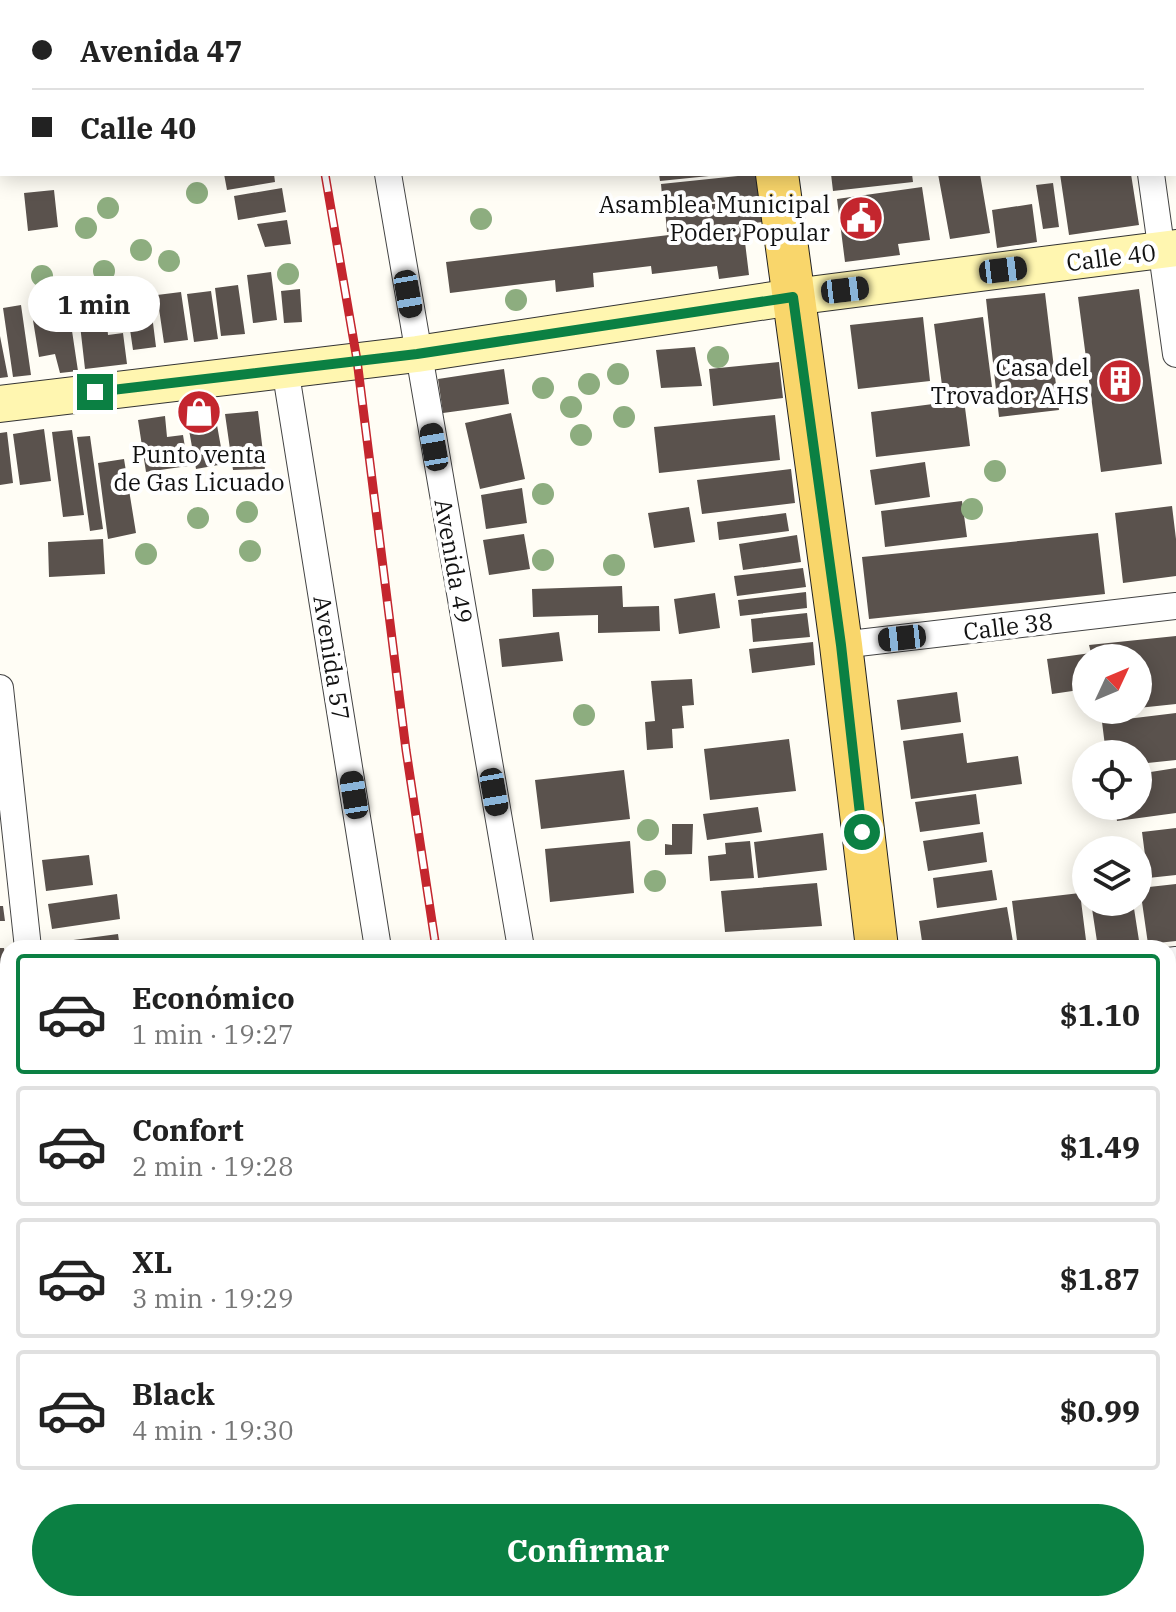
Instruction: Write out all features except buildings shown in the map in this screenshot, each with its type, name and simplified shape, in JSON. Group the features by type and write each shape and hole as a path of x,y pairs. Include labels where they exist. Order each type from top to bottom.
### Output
{"main road":[{"path":"777,176 841,645 876,940"},
{"name":"Calle 40","path":"0,404 417,354 793,297 1169,249"}],"street":[{"name":"Avenida 49","path":"388,176 520,940"},
{"path":"1151,176 1169,249 1176,354"},
{"name":"Avenida 57","path":"285,368 377,940"},
{"name":"Calle 38","path":"841,645 1176,606"},
{"path":"0,688 27,940"}],"railway":[{"path":"325,176 357,360 406,750 435,940"}],"place":[{"name":"Asamblea Municipal Poder Popular","path":"861,218"},
{"name":"Casa del Trovador AHS","path":"1120,381"},
{"name":"Punto venta de Gas Licuado","path":"199,412"}],"route":[{"path":"95,392 417,354 793,297 841,645 862,832"}]}
